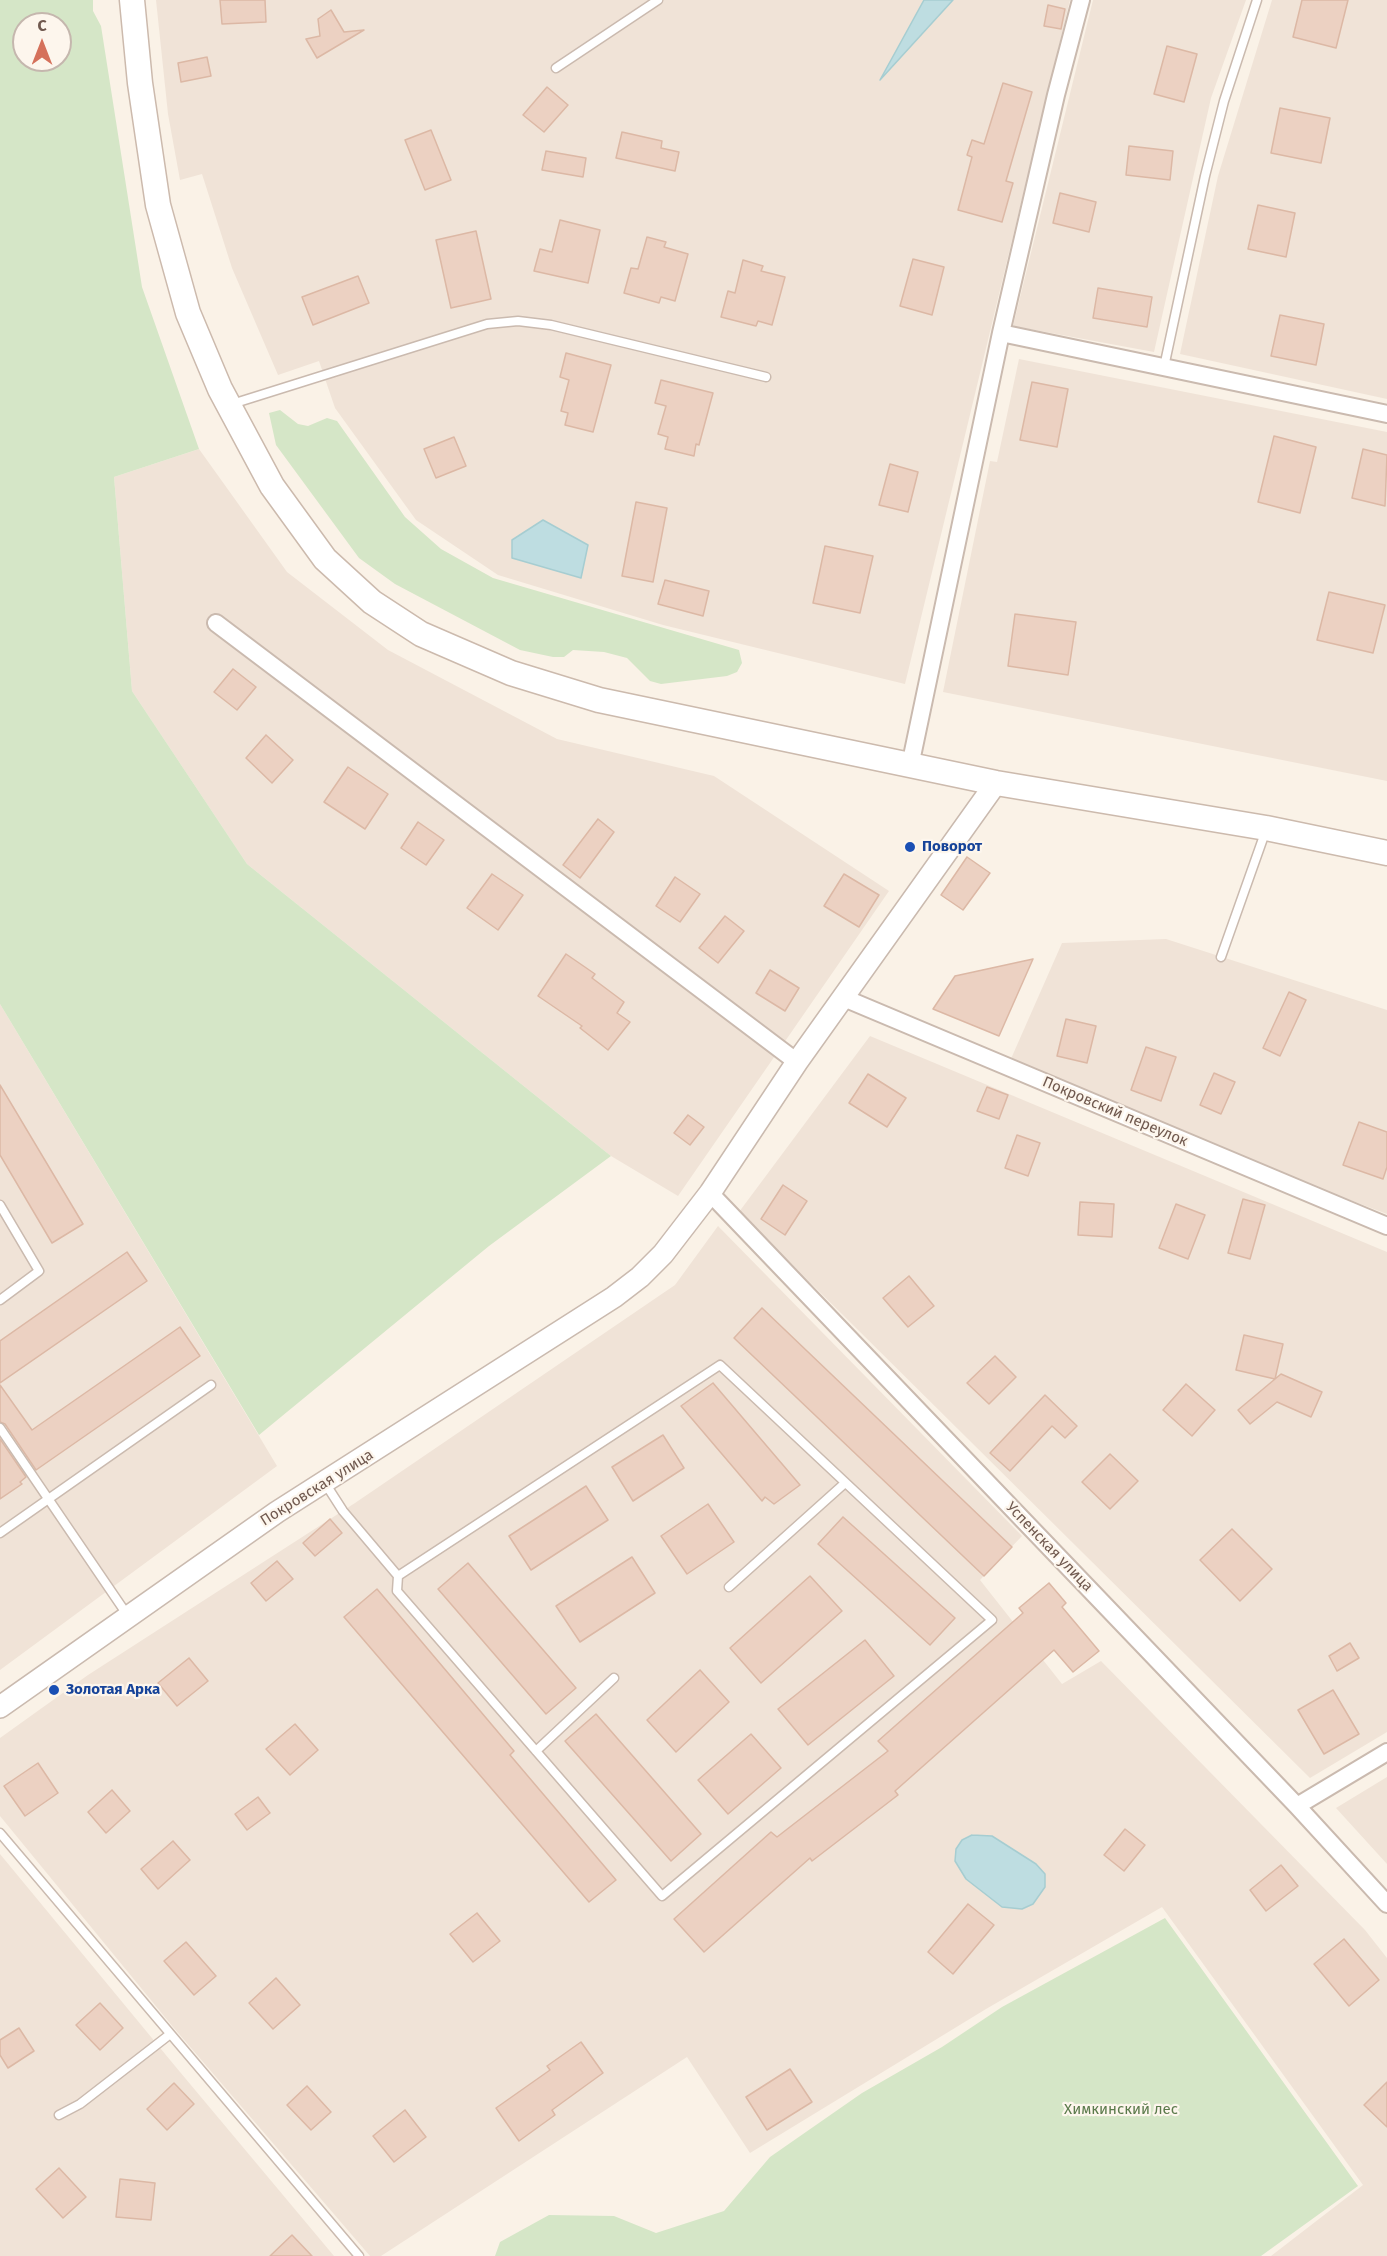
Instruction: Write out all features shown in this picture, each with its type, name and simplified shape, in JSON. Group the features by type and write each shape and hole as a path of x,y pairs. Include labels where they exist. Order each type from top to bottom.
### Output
{"main road":[{"path":"132,0 140,83 158,205 188,313 228,405 272,486 325,559 372,602 421,634 511,673 599,700 996,783 1266,828 1387,853"}],"street":[{"path":"910,766 1001,333 1056,95 1082,0"},
{"path":"1001,333 1387,414"},
{"path":"216,623 797,1062"},
{"name":"Покровская улица","path":"0,1707 277,1512 614,1297 640,1277 663,1254 710,1193 797,1062 996,783"},
{"name":"Покровский переулок","path":"844,998 1387,1226"},
{"name":"Успенская улица","path":"710,1193 1298,1806 1387,1904"},
{"path":"1298,1806 1387,1752"}],"lane":[{"path":"556,68 658,0"},
{"path":"1164,367 1210,154 1224,101 1257,0"},
{"path":"228,405 487,324 518,321 551,325 766,377"},
{"path":"1221,957 1266,828"},
{"path":"0,1205 39,1272 0,1300"},
{"path":"325,1483 343,1511 398,1576 397,1591 662,1896 992,1620 720,1365 398,1576"},
{"path":"0,1533 212,1385"},
{"path":"0,1428 50,1498 128,1616"},
{"path":"729,1587 845,1483"},
{"path":"536,1751 614,1678"},
{"path":"0,1833 169,2035 359,2256"},
{"path":"59,2115 80,2104 169,2035"}],"shaded area":[{"path":"156,0 924,0 882,77 953,0 1070,0 905,684 663,625 498,575 416,520 335,408 319,361 278,375 232,268 202,174 180,180 168,114"},
{"path":"1093,0 1246,0 1211,98 1154,352 1013,326"},
{"path":"1272,0 1387,0 1387,399 1180,354 1218,176"},
{"path":"1019,359 1387,432 1387,781 943,692 990,461 997,462"},
{"path":"199,449 287,572 388,650 557,739 714,776 889,891 678,1196 611,1156 247,864 132,691 114,477"},
{"path":"1166,939 1387,1010 1387,1214 1255,1164 1010,1061 1062,943"},
{"path":"0,1004 277,1466 0,1670"},
{"path":"870,1036 1387,1252 1387,1732 1310,1778 739,1212"},
{"path":"718,1226 1022,1536 980,1580 1062,1684 1101,1661 1365,1930 1387,1958 1387,2256 1271,2256 1363,2185 1162,1907 986,2009 750,2153 687,2057 381,2256 370,2256 173,2027 0,1816 0,1738 88,1675 355,1503 675,1285"},
{"path":"1387,1777 1387,1864 1336,1808"},
{"path":"0,1854 175,2066 334,2256 0,2256"}],"green space":[{"path":"0,0 93,0 93,11 101,26 142,287 199,449 114,477 132,691 247,864 611,1156 489,1246 259,1435 0,1004"},
{"path":"280,410 298,424 308,426 327,418 337,421 405,517 441,549 493,578 739,650 742,663 737,672 727,676 661,684 650,681 627,658 604,652 573,650 564,657 553,657 520,650 395,584 359,558 276,445 269,413"},
{"name":"Химкинский лес","path":"1165,1918 1358,2186 1261,2256 495,2256 500,2242 549,2215 614,2216 656,2233 724,2211 770,2157 862,2093 942,2047 1002,2007"}],"water":[{"path":"924,0 953,0 880,80"},
{"path":"543,520 588,545 581,578 512,558 512,540"},
{"path":"972,1835 992,1836 1036,1864 1045,1874 1045,1887 1033,1904 1022,1909 1002,1907 966,1879 955,1861 956,1849 962,1840"}],"building":[{"path":"220,0 265,0 266,22 222,24"},
{"path":"1302,0 1348,0 1336,48 1293,37"},
{"path":"1048,5 1065,9 1061,29 1044,26"},
{"path":"331,10 344,32 364,30 317,58 306,39 320,36 318,19"},
{"path":"1167,46 1197,54 1184,102 1154,94"},
{"path":"207,57 211,76 181,82 178,63"},
{"path":"1003,83 1032,92 1006,181 1013,183 1002,222 958,210 972,157 967,155 972,140 984,144"},
{"path":"547,87 568,105 544,132 523,115"},
{"path":"1280,108 1330,118 1321,163 1271,153"},
{"path":"431,130 451,180 425,190 405,140"},
{"path":"622,132 662,141 661,148 679,152 675,171 616,158"},
{"path":"1129,146 1173,151 1170,180 1126,175"},
{"path":"546,151 586,158 583,177 542,170"},
{"path":"1060,193 1096,202 1089,232 1053,223"},
{"path":"1258,205 1295,213 1286,257 1248,249"},
{"path":"560,220 600,230 588,283 534,271 540,249 552,252"},
{"path":"476,231 491,299 451,308 436,240"},
{"path":"647,237 666,242 664,247 688,254 675,301 661,297 659,303 624,293 631,268 638,269"},
{"path":"913,259 944,267 932,315 900,306"},
{"path":"743,260 763,266 761,271 785,277 772,325 758,321 756,326 721,317 728,291 735,293"},
{"path":"358,276 369,303 313,325 302,297"},
{"path":"1098,288 1152,297 1147,327 1093,318"},
{"path":"1280,315 1324,324 1316,365 1271,356"},
{"path":"566,353 611,365 593,432 565,425 568,413 561,411 569,380 560,377"},
{"path":"661,380 713,393 694,456 665,449 668,437 658,434 666,406 655,403"},
{"path":"1032,382 1068,389 1057,447 1020,440"},
{"path":"1274,436 1316,447 1300,513 1258,502"},
{"path":"454,437 466,466 436,478 424,449"},
{"path":"1363,449 1387,455 1385,506 1352,498"},
{"path":"890,464 918,472 908,512 879,505"},
{"path":"636,502 667,508 653,582 622,576"},
{"path":"825,546 873,556 860,613 813,603"},
{"path":"665,580 709,591 703,616 658,604"},
{"path":"1329,592 1385,605 1373,653 1317,640"},
{"path":"1015,614 1076,622 1068,675 1008,666"},
{"path":"233,669 256,687 237,710 214,692"},
{"path":"266,735 293,760 272,783 246,758"},
{"path":"348,767 388,794 365,829 324,802"},
{"path":"598,819 614,832 580,878 563,865"},
{"path":"418,822 444,840 426,865 401,848"},
{"path":"967,857 990,873 963,910 941,895"},
{"path":"492,874 523,895 498,930 467,908"},
{"path":"844,874 879,895 859,927 824,906"},
{"path":"675,877 700,894 680,922 656,906"},
{"path":"725,916 744,931 718,963 699,948"},
{"path":"566,954 595,974 592,978 624,1002 617,1013 630,1022 608,1050 580,1028 582,1026 538,996"},
{"path":"1033,959 999,1036 933,1009 955,976"},
{"path":"770,970 799,988 785,1011 756,993"},
{"path":"1289,992 1306,1000 1280,1056 1263,1048"},
{"path":"1066,1019 1096,1026 1087,1063 1057,1056"},
{"path":"1146,1047 1176,1057 1161,1101 1131,1090"},
{"path":"1214,1073 1235,1082 1221,1114 1200,1105"},
{"path":"868,1074 906,1098 887,1127 849,1103"},
{"path":"0,1085 83,1224 52,1243 0,1155"},
{"path":"987,1087 1008,1095 999,1119 977,1111"},
{"path":"688,1115 704,1127 690,1145 674,1133"},
{"path":"1359,1122 1387,1132 1387,1167 1383,1179 1343,1165"},
{"path":"1017,1135 1040,1143 1028,1176 1005,1168"},
{"path":"783,1185 807,1201 785,1235 761,1219"},
{"path":"1243,1199 1265,1205 1250,1259 1228,1253"},
{"path":"1080,1202 1114,1204 1112,1237 1078,1235"},
{"path":"1176,1204 1205,1215 1188,1259 1159,1248"},
{"path":"127,1252 147,1281 0,1383 0,1341"},
{"path":"909,1276 934,1306 908,1327 883,1298"},
{"path":"762,1308 1012,1547 984,1576 734,1338"},
{"path":"180,1327 200,1356 36,1470 5,1424 0,1422 0,1385 32,1430"},
{"path":"1244,1335 1283,1344 1275,1379 1236,1370"},
{"path":"995,1356 1016,1377 989,1404 967,1383"},
{"path":"1281,1374 1322,1392 1311,1417 1277,1402 1250,1424 1238,1410"},
{"path":"713,1383 800,1485 774,1504 765,1497 762,1501 681,1406"},
{"path":"1186,1384 1215,1410 1192,1436 1163,1410"},
{"path":"1045,1395 1077,1426 1065,1438 1052,1426 1010,1471 990,1453"},
{"path":"663,1435 684,1468 633,1501 612,1467"},
{"path":"0,1439 26,1477 20,1482 22,1484 0,1499"},
{"path":"1110,1454 1138,1481 1110,1509 1082,1482"},
{"path":"586,1486 608,1520 531,1570 509,1536"},
{"path":"708,1504 734,1542 687,1574 661,1536"},
{"path":"843,1517 955,1618 930,1645 818,1544"},
{"path":"330,1519 342,1533 315,1556 303,1543"},
{"path":"1232,1529 1272,1569 1240,1601 1200,1560"},
{"path":"632,1557 655,1593 580,1642 556,1606"},
{"path":"277,1561 293,1579 266,1601 251,1583"},
{"path":"468,1563 576,1688 546,1714 438,1589"},
{"path":"810,1576 842,1611 761,1683 730,1648"},
{"path":"1049,1583 1066,1603 1062,1607 1099,1651 1073,1672 1054,1650 895,1791 898,1795 812,1861 810,1858 704,1952 674,1919 771,1832 777,1837 888,1751 878,1741 1023,1613 1019,1608"},
{"path":"377,1589 514,1751 510,1755 616,1880 589,1902 344,1617"},
{"path":"865,1640 894,1676 808,1745 778,1709"},
{"path":"1350,1643 1359,1658 1337,1671 1329,1656"},
{"path":"189,1658 208,1681 177,1706 158,1683"},
{"path":"700,1670 729,1702 676,1752 647,1720"},
{"path":"1333,1690 1359,1734 1324,1754 1298,1710"},
{"path":"596,1714 701,1834 671,1861 565,1741"},
{"path":"295,1724 318,1750 290,1775 266,1749"},
{"path":"751,1734 781,1768 728,1814 698,1780"},
{"path":"38,1763 58,1793 25,1816 4,1786"},
{"path":"112,1790 130,1811 106,1833 88,1812"},
{"path":"258,1797 270,1813 247,1830 235,1814"},
{"path":"1125,1829 1145,1845 1124,1871 1104,1855"},
{"path":"173,1841 190,1860 158,1889 141,1869"},
{"path":"1281,1865 1298,1886 1266,1911 1250,1890"},
{"path":"968,1904 994,1925 953,1974 928,1952"},
{"path":"477,1913 500,1941 473,1962 450,1934"},
{"path":"1344,1939 1379,1980 1349,2006 1314,1964"},
{"path":"186,1942 216,1976 194,1995 164,1961"},
{"path":"276,1978 300,2005 273,2029 249,2003"},
{"path":"100,2003 123,2028 100,2050 76,2025"},
{"path":"19,2028 34,2051 8,2068 0,2055 0,2040"},
{"path":"581,2042 603,2073 552,2110 555,2115 519,2141 496,2108 550,2070 547,2066"},
{"path":"790,2069 812,2102 767,2130 746,2097"},
{"path":"1387,2082 1387,2127 1364,2105"},
{"path":"174,2083 194,2104 167,2130 147,2109"},
{"path":"307,2086 331,2112 311,2130 287,2105"},
{"path":"405,2110 426,2137 394,2162 373,2136"},
{"path":"59,2168 86,2197 63,2218 36,2189"},
{"path":"120,2179 155,2183 151,2220 116,2217"},
{"path":"292,2235 312,2256 270,2256"}],"place":[{"name":"Поворот","path":"910,847"},
{"name":"Золотая Арка","path":"54,1690"}]}
